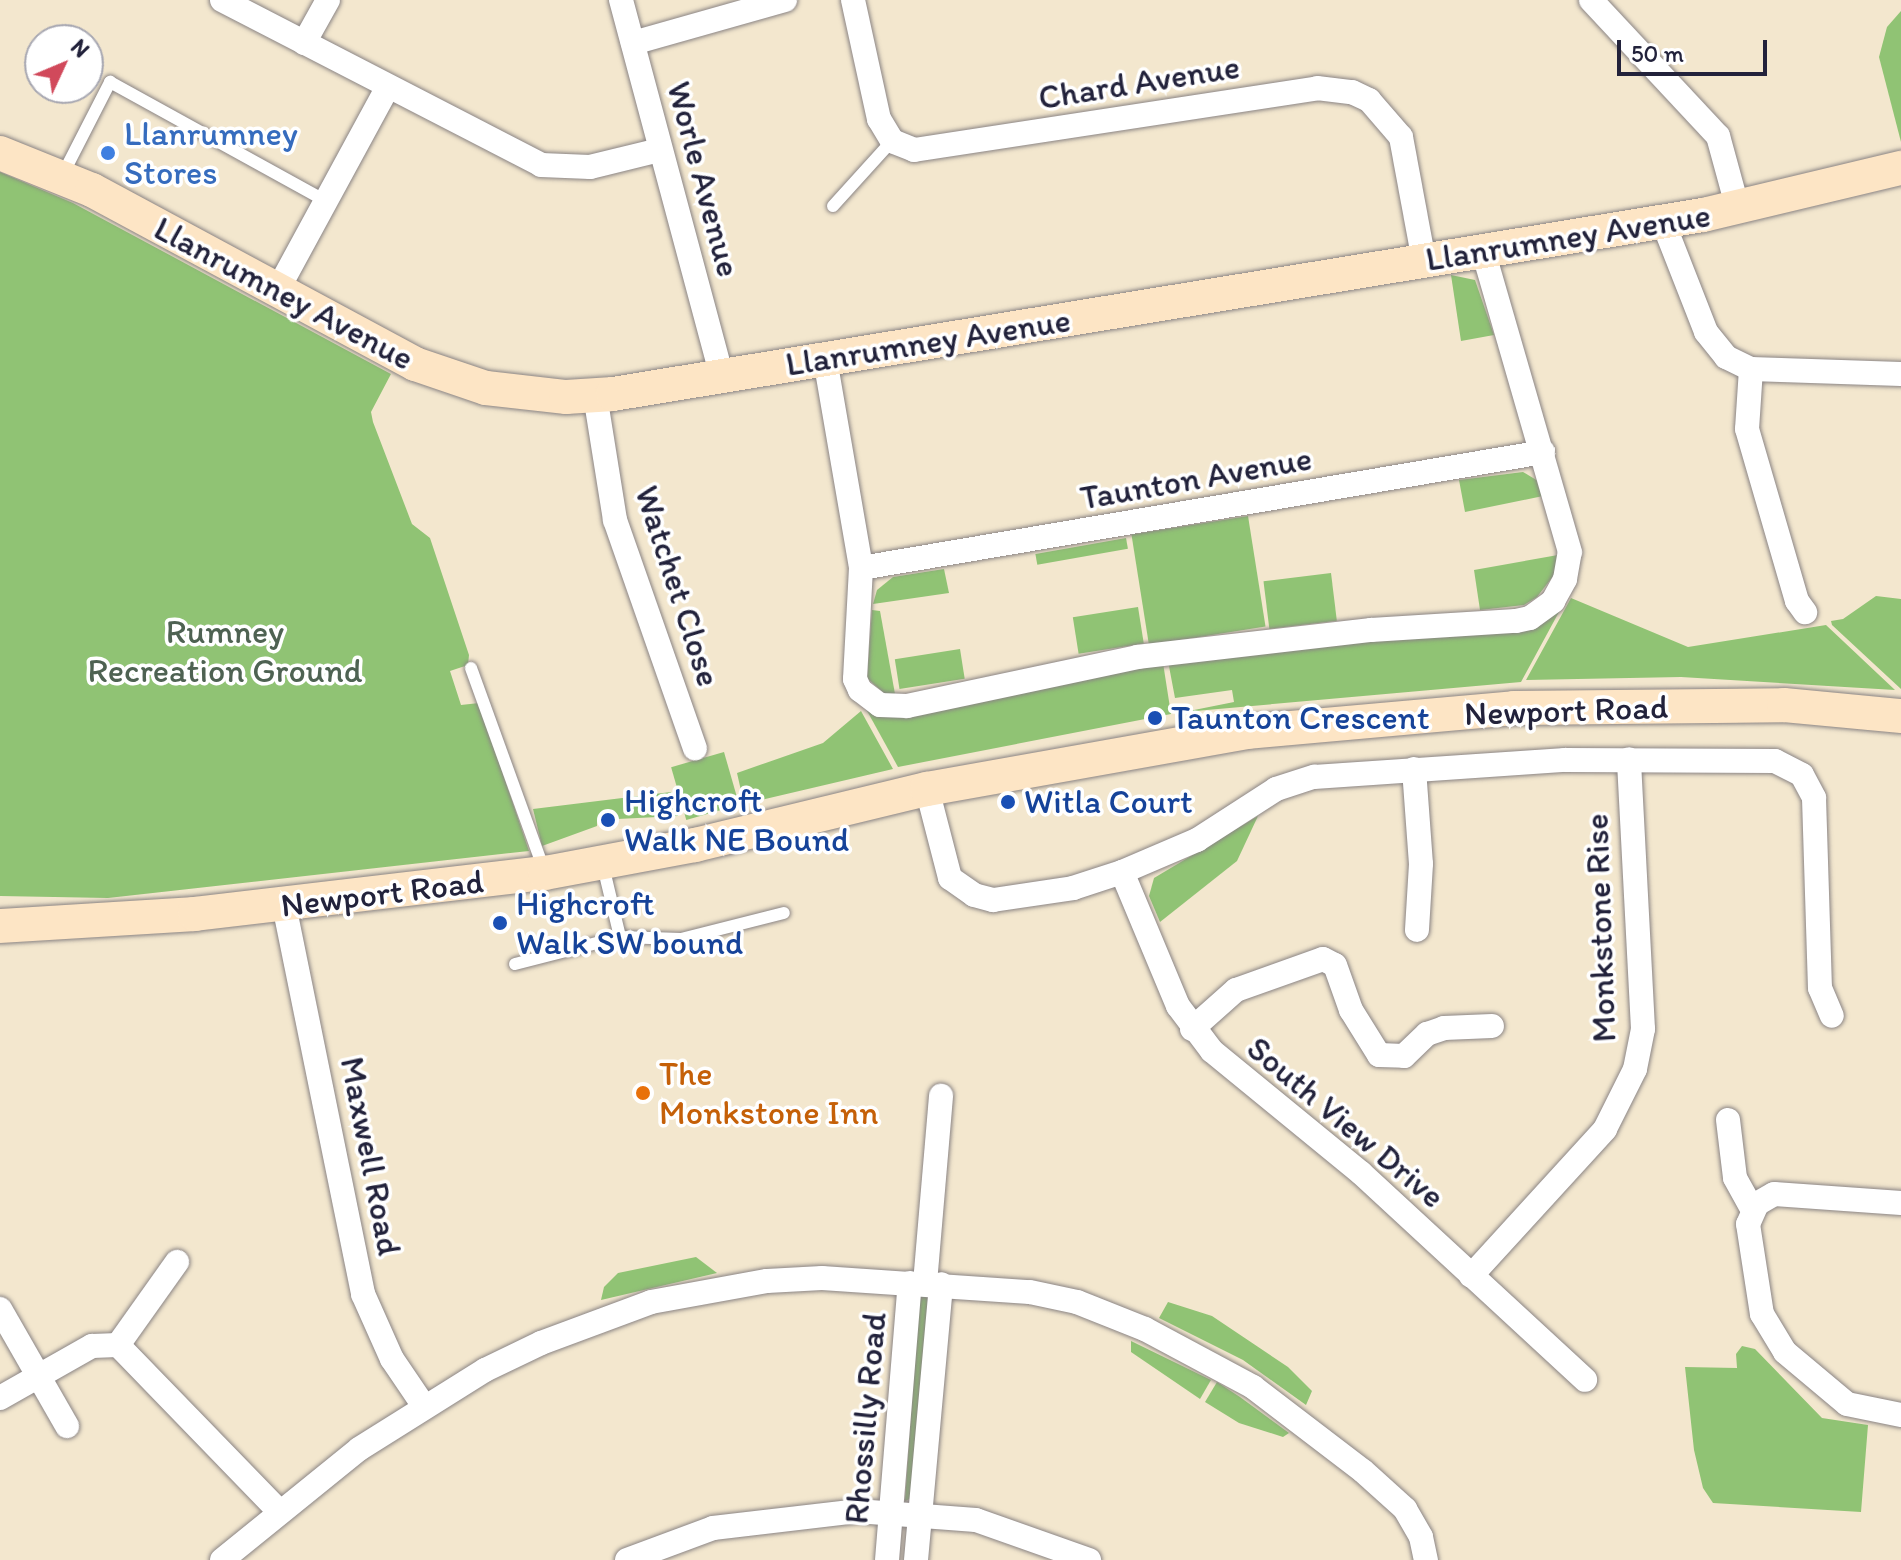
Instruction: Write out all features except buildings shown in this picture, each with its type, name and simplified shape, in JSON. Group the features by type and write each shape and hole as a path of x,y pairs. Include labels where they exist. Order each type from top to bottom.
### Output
{"street":[{"path":"222,0 541,165 590,167 659,150"},
{"path":"304,43 328,0"},
{"name":"Worle Avenue","path":"621,0 722,376"},
{"path":"633,43 785,0"},
{"path":"853,0 879,119 892,141"},
{"path":"1591,0 1718,136 1738,209"},
{"path":"277,291 387,88"},
{"name":"Chard Avenue","path":"892,141 925,150 1335,88 1369,100 1401,137 1424,261"},
{"name":"Llanrumney Avenue","path":"0,153 62,176 403,359 453,379 537,396 595,395 722,376 1663,222 1738,209 1901,168"},
{"path":"1663,222 1710,339 1726,357 1751,369 1901,374"},
{"path":"825,359 861,568 855,679 869,699 893,707 1137,657 1357,631 1516,621 1530,618 1553,601 1569,565 1567,533 1483,251"},
{"path":"1751,369 1747,429 1797,601 1805,612"},
{"name":"Watchet Close","path":"595,395 615,520 695,748"},
{"name":"Taunton Avenue","path":"861,568 1543,452"},
{"name":"Newport Road","path":"0,926 284,905 545,873 927,789 1246,732 1514,708 1784,705 1901,716"},
{"path":"927,789 943,862 958,885 974,895 1013,899 1122,872 1197,840 1293,782 1414,769 1629,759 1775,761 1802,775 1814,798 1820,988 1832,1016"},
{"name":"Monkstone Rise","path":"1471,1276 1605,1129 1635,1069 1643,1029 1629,759"},
{"path":"1414,769 1421,864 1417,930"},
{"name":"South View Drive","path":"1122,872 1157,961 1192,1029 1585,1380"},
{"name":"Maxwell Road","path":"284,905 363,1294 378,1333 424,1406"},
{"path":"1192,1029 1236,990 1323,959 1335,965 1351,1010 1379,1055 1404,1056 1427,1034 1444,1028 1492,1026"},
{"path":"925,1283 941,1096"},
{"path":"1728,1120 1735,1178 1753,1210"},
{"path":"1901,1203 1774,1194 1753,1210 1748,1224 1762,1314 1779,1343 1847,1404 1901,1415"},
{"path":"118,1345 177,1262"},
{"path":"222,1560 279,1511 424,1406 541,1343 651,1302 767,1281 925,1283 1077,1302 1226,1370 1388,1492 1415,1525 1426,1560"},
{"name":"Rhossilly Road","path":"887,1560 891,1511 925,1283"},
{"name":"Rhossilly Road","path":"916,1560 921,1513 925,1283"},
{"path":"0,1309 67,1426"},
{"path":"0,1398 92,1346 118,1345 279,1511"},
{"path":"627,1560 686,1536 739,1523 891,1511 1010,1528 1089,1560"}],"lane":[{"path":"62,176 110,82 326,201"},
{"path":"833,206 892,141"},
{"path":"471,668 545,873"},
{"path":"602,862 620,937"},
{"path":"515,964 620,937 681,939 784,913"}],"green space":[{"path":"1901,11 1901,142 1879,57 1887,27"},
{"name":"Rumney Recreation Ground","path":"0,172 73,203 391,374 371,412 373,422 412,524 430,538 469,655 468,665 450,671 461,705 479,703 529,851 108,898 0,896"},
{"path":"1451,275 1475,280 1494,335 1461,341"},
{"path":"1523,472 1538,481 1543,496 1465,512 1459,480"},
{"path":"1248,516 1266,627 1149,645 1131,534"},
{"path":"1126,538 1128,549 1037,565 1035,554"},
{"path":"1558,555 1554,575 1537,597 1524,605 1480,610 1474,570"},
{"path":"944,569 949,593 873,604 877,590 893,577"},
{"path":"1331,573 1337,621 1269,629 1264,581"},
{"path":"1876,596 1901,599 1901,689 1832,625 1831,621 1843,619"},
{"path":"1571,598 1688,647 1826,625 1895,690 1681,677 1526,680"},
{"path":"1566,599 1521,682 1184,712 1234,702 1232,690 1175,698 1168,661 1380,638"},
{"path":"1138,607 1144,644 1079,654 1073,617"},
{"path":"872,610 880,611 895,694 886,695 867,678"},
{"path":"960,649 965,679 900,689 895,659"},
{"path":"1163,663 1171,714 898,767 866,709"},
{"path":"861,711 893,769 744,804 737,773 823,743"},
{"path":"724,752 739,805 686,820 671,767"},
{"path":"671,792 678,816 597,820 597,826 542,846 533,809"},
{"path":"1258,816 1237,861 1160,922 1149,896 1154,878"},
{"path":"696,1257 717,1273 601,1300 604,1287 618,1273"},
{"path":"919,1295 929,1295 912,1498 905,1501"},
{"path":"1168,1302 1212,1316 1288,1367 1312,1391 1306,1405 1243,1360 1159,1318"},
{"path":"1131,1341 1211,1380 1200,1399 1131,1352"},
{"path":"1742,1346 1755,1349 1822,1418 1868,1425 1861,1512 1713,1503 1703,1488 1694,1450 1685,1367 1737,1368 1736,1354"},
{"path":"1217,1382 1289,1433 1283,1437 1239,1423 1205,1402"}],"place":[{"name":"Llanrumney Stores","path":"108,153"},
{"name":"Taunton Crescent","path":"1155,718"},
{"name":"Witla Court","path":"1008,802"},
{"name":"Highcroft Walk NE Bound","path":"608,820"},
{"name":"Highcroft Walk SW bound","path":"500,923"},
{"name":"The Monkstone Inn","path":"643,1093"}]}
